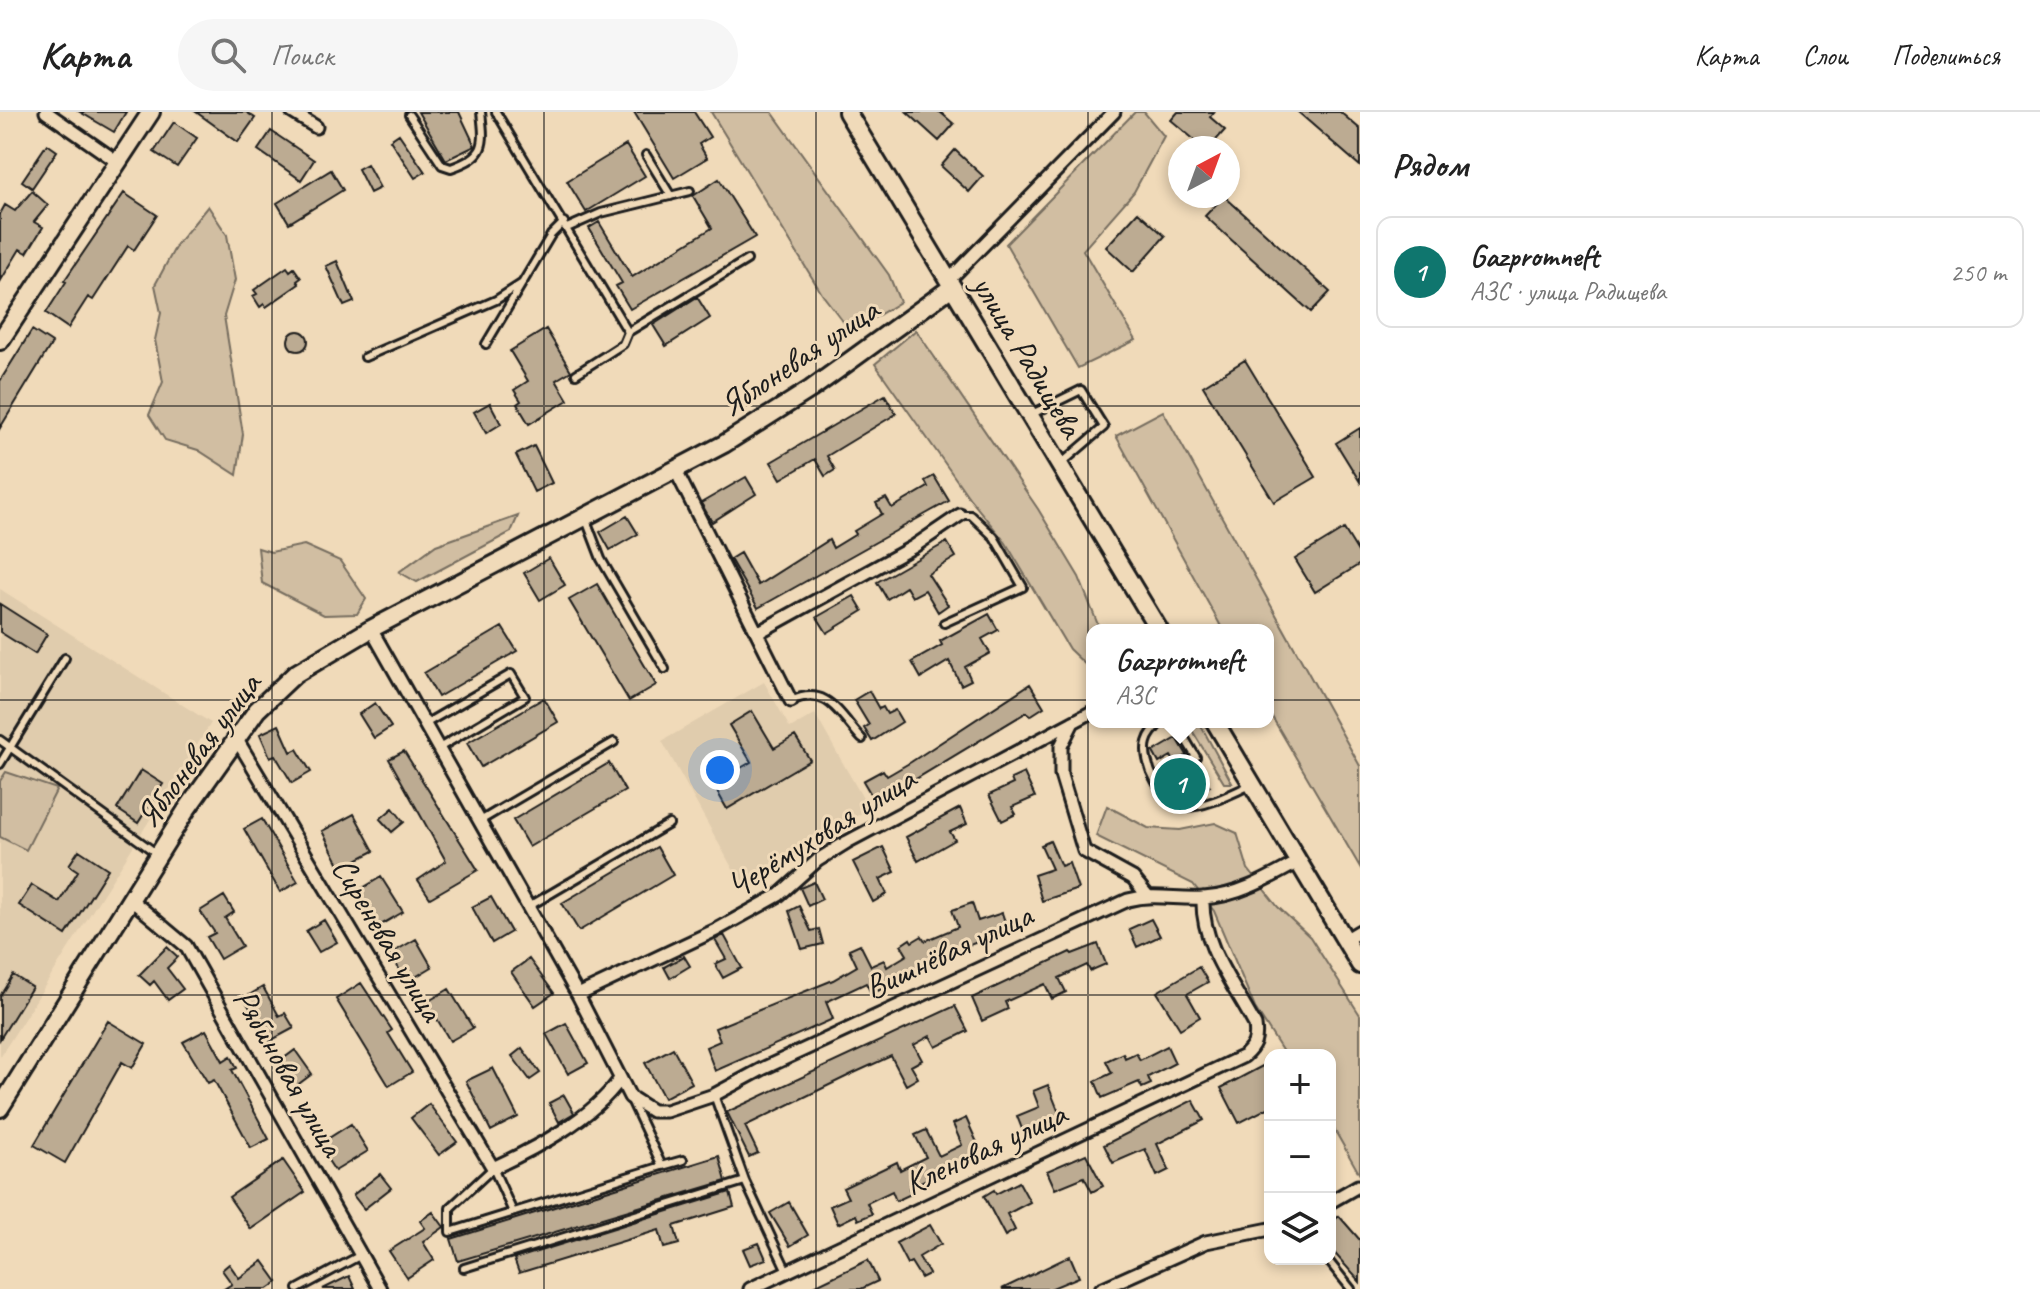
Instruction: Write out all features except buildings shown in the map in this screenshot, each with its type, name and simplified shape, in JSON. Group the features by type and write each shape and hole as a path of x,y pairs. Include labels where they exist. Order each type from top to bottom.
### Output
{"street":[{"path":"46,112 119,163"},
{"path":"0,341 151,112"},
{"path":"292,112 316,127"},
{"name":"улица Радищева","path":"847,112 1155,624"},
{"path":"950,284 1114,112"},
{"name":"Яблоневая улица","path":"0,1108 158,855 236,738 257,710 295,674 371,629 767,418 950,284"},
{"path":"675,469 791,701"},
{"path":"759,632 913,547 960,515"},
{"path":"371,629 578,995 630,1097"},
{"name":"Черёмуховая улица","path":"578,995 716,930 779,895 818,860 847,842 1086,715"},
{"path":"1073,721 1061,746 1061,775 1084,851 1133,878 1147,895"},
{"path":"1219,728 1360,965"},
{"name":"Сиреневая улица","path":"236,738 493,1168"},
{"name":"Вишнёвая улица","path":"630,1097 652,1111 666,1111 714,1095 1089,915 1147,895 1203,898 1228,894 1265,881 1298,862"},
{"name":"Кленовая улица","path":"750,1289 1244,1056 1253,1048 1257,1037 1255,1025 1209,941 1202,920 1203,898"},
{"name":"Рябиновая улица","path":"130,899 186,946 380,1289"},
{"path":"1345,940 1360,931"},
{"path":"493,1168 548,1138 604,1100 620,1079"},
{"path":"1336,1199 1358,1186"},
{"path":"1101,1289 1206,1242 1264,1230"}],"lane":[{"path":"409,115 442,165 451,168 479,153 485,143 481,112"},
{"path":"496,112 628,332"},
{"path":"646,155 671,196"},
{"path":"486,344 551,235 566,225 601,213 690,191"},
{"path":"576,374 623,344 628,332 747,260"},
{"path":"365,357 496,300 521,284"},
{"path":"1029,416 1081,390 1104,427 1060,466"},
{"path":"944,623 1023,587 994,537 971,515 960,515"},
{"path":"585,517 601,559 665,669"},
{"path":"0,764 65,658"},
{"path":"425,724 511,674 525,697 439,748"},
{"path":"791,701 806,694 824,697 862,739"},
{"path":"1157,728 1146,743 1147,757 1156,781 1175,804 1183,807 1198,805 1252,785"},
{"path":"1156,781 1196,757 1179,728"},
{"path":"0,740 158,855"},
{"path":"480,821 614,742"},
{"path":"528,907 669,824"},
{"path":"714,1095 745,1181 787,1271"},
{"path":"630,1097 662,1166"},
{"path":"513,1212 493,1168 450,1208 450,1232 683,1160"},
{"path":"464,1268 745,1181"},
{"path":"298,1289 361,1255"},
{"path":"1332,1265 1351,1289"}],"shaded area":[{"path":"711,112 772,112 889,275 900,302 851,332 822,294"},
{"path":"1135,112 1144,112 1164,136 1134,192 1083,250 1136,340 1078,368 1006,244"},
{"path":"208,206 227,235 235,280 224,316 243,434 237,475 198,450 165,440 149,415 163,382 155,340 161,313 155,285 177,244"},
{"path":"916,330 1038,509 1079,577 1098,624 1086,624 1086,665 1069,649 1006,543 970,499 875,364"},
{"path":"1163,411 1360,766 1360,867 1274,720 1274,624 1220,624 1116,436"},
{"path":"518,516 511,532 417,582 399,572 436,545"},
{"path":"304,545 340,561 366,599 357,614 324,615 262,583 258,548 271,552"},
{"path":"0,589 211,723 0,1057"},
{"path":"764,682 790,728 815,714 869,809 740,882 662,741"},
{"path":"1191,728 1202,728 1232,783 1224,783"},
{"path":"6,772 57,789 26,850 0,837 0,781"},
{"path":"1107,806 1148,828 1180,830 1215,823 1237,833 1248,869 1278,907 1310,937 1360,1015 1360,1175 1336,1133 1336,1049 1281,1049 1255,1008 1214,911 1193,884 1096,836"}],"place":[{"name":"Gazpromneft","path":"1180,784"}]}
